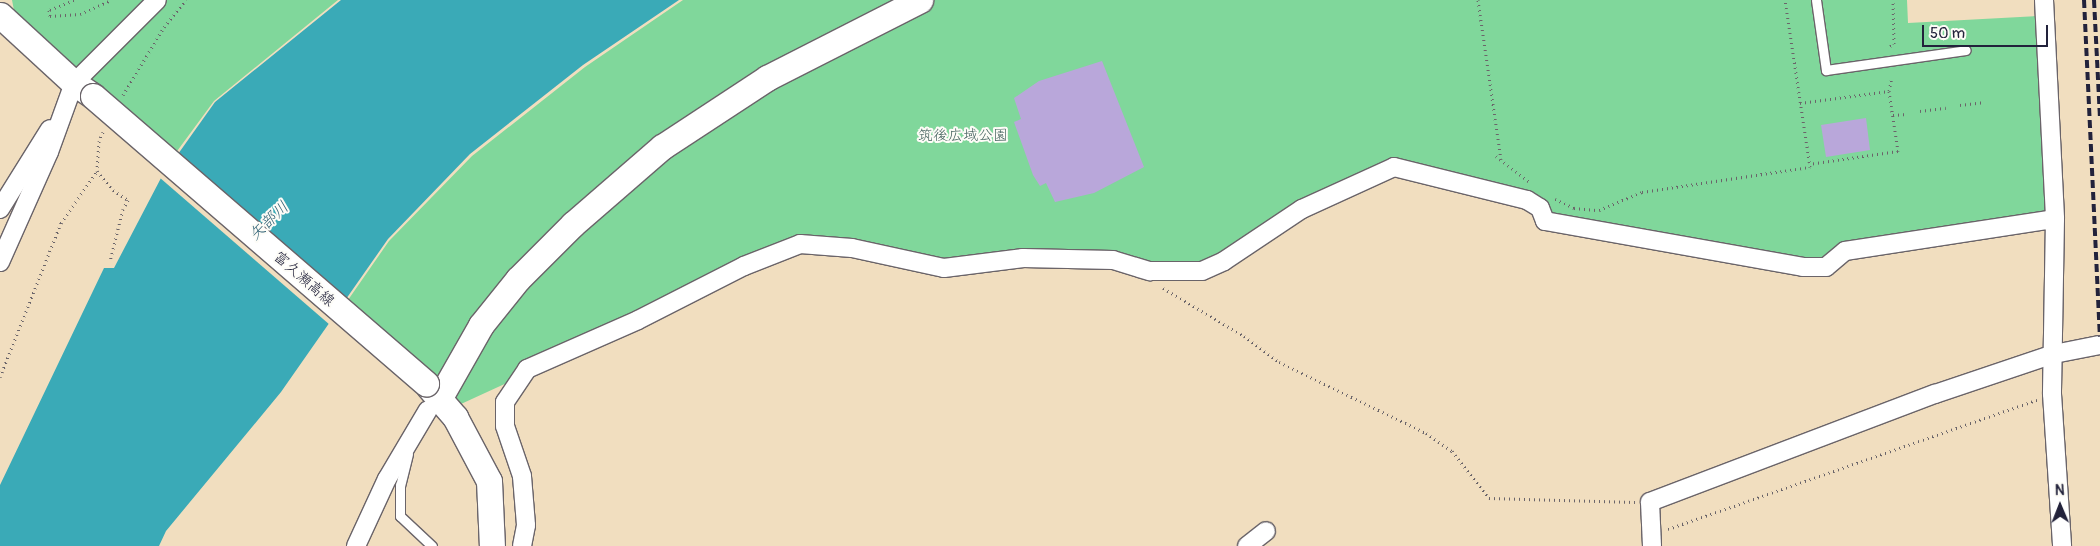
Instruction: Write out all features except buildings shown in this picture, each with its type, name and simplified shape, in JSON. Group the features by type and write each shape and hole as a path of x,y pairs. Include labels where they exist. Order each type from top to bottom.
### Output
{"main road":[{"path":"431,397 481,325 518,279 573,224 662,147 767,78 920,0"},
{"name":"富久瀬高線","path":"0,15 431,397 477,454 489,481 492,546"}],"street":[{"path":"0,209 60,114 84,90 157,0"},
{"path":"2044,0 2055,219 2053,391 2062,546"},
{"path":"0,262 49,152 60,114"},
{"path":"522,546 526,525 522,476 505,426 505,402 527,369 638,320 771,254 800,244 824,244 944,268 1041,258 1113,260 1150,271 1202,271 1224,261 1302,209 1394,167 1527,200 1540,208 1545,221 1803,267 1826,267 1845,251 2055,219"},
{"path":"1652,540 1650,502 1935,394 2054,357 2100,345"},
{"path":"356,546 387,479 414,434 431,397"},
{"path":"1247,546 1266,531"}],"lane":[{"path":"1816,0 1826,70 1966,50"},
{"path":"414,434 400,485 400,516 432,546"}],"path":[{"path":"74,0 49,10 50,16 80,14 111,0"},
{"path":"1478,0 1501,160"},
{"path":"1548,196 1574,208 1599,210 1642,192 1810,168 1785,0"},
{"path":"1890,46 1894,44 1893,0"},
{"path":"1809,164 1898,151 1889,91 1892,77"},
{"path":"1800,104 1889,91"},
{"path":"1960,105 1983,102"},
{"path":"1920,111 1946,108"},
{"path":"1893,115 1907,114"},
{"path":"1496,156 1540,190"},
{"path":"0,378 61,223 97,171"},
{"path":"1150,271 1167,294 1244,336 1279,362 1426,433 1452,451 1489,498 1650,502"},
{"path":"1652,540 2053,391"}],"green space":[{"path":"12,0 338,0 214,101 172,158 16,21"},
{"name":"筑後広域公園","path":"683,0 1907,0 1908,23 2038,16 2048,214 1819,263 1554,219 1539,200 1404,165 1215,262 1126,273 1099,267 901,260 793,251 461,404 348,300 389,241 472,156 585,67"}],"water":[{"name":"矢部川","path":"341,0 679,0 583,65 470,154 388,239 281,392 166,531 159,546 0,546 0,485 104,268 114,268 161,178 215,102"}],"pier":[{"path":"162,172 334,320 330,325 159,177"}],"railway":[{"path":"2084,0 2100,337"},
{"path":"2094,0 2100,117"}]}
